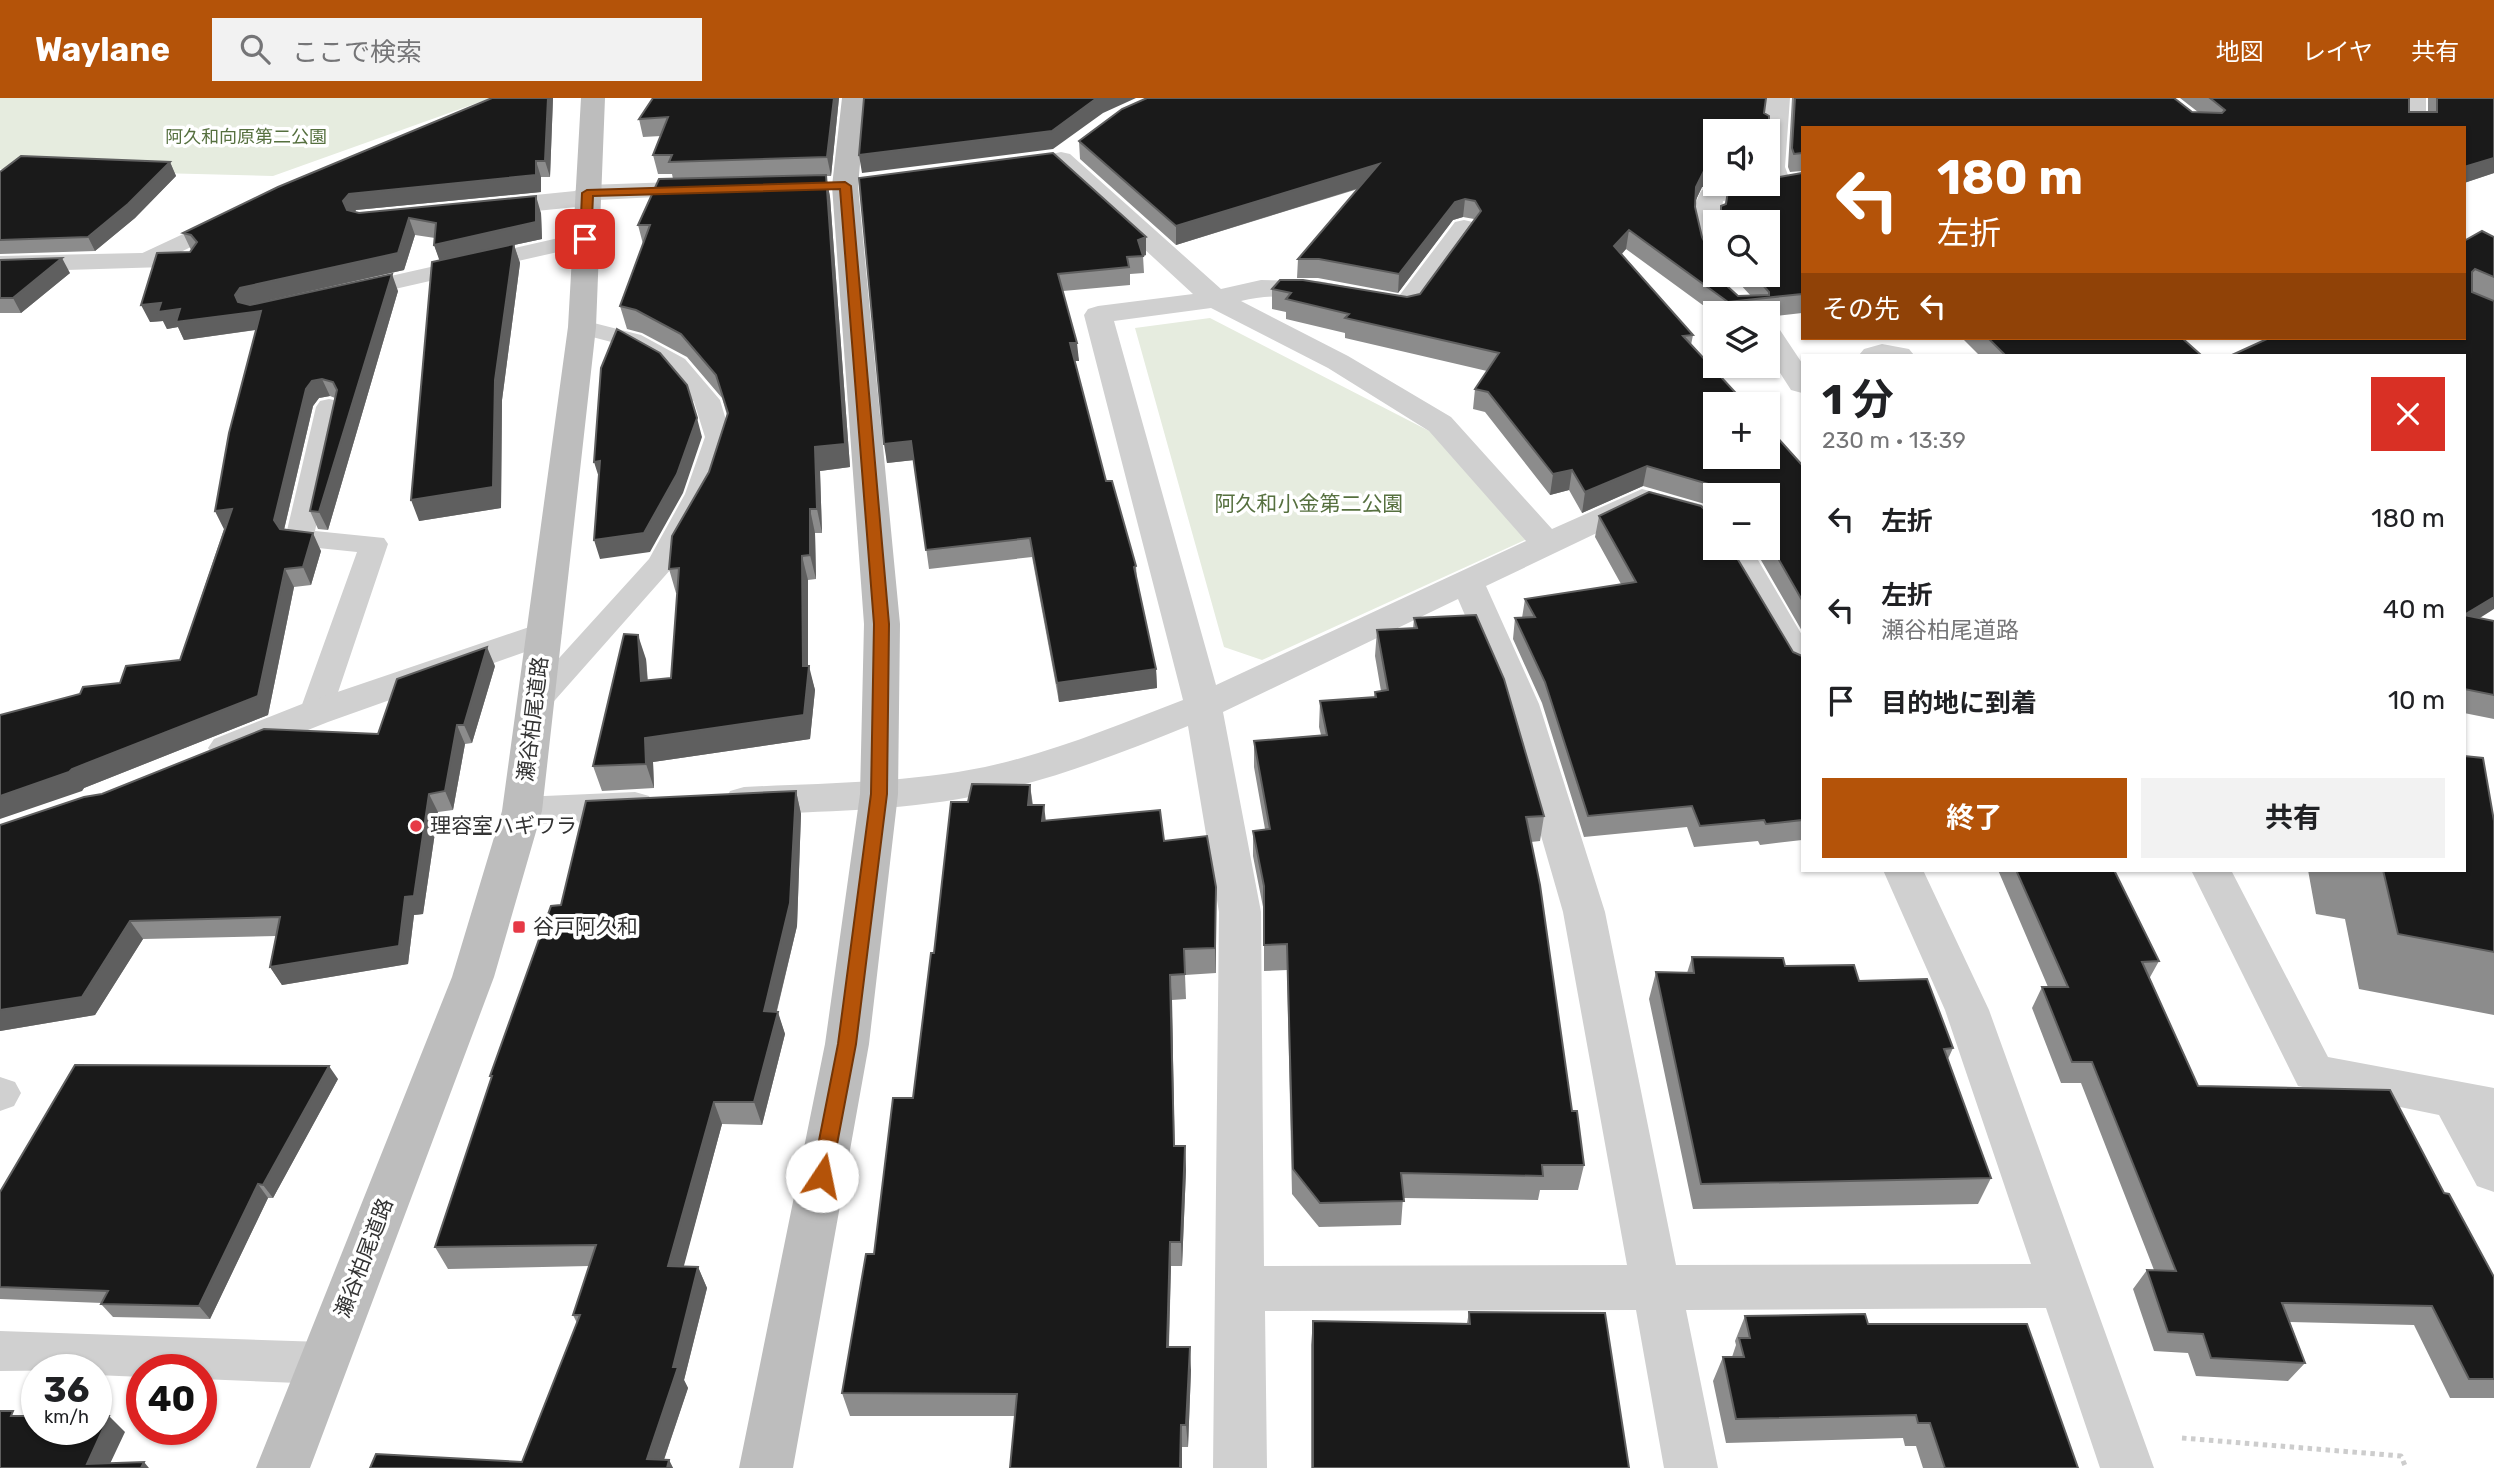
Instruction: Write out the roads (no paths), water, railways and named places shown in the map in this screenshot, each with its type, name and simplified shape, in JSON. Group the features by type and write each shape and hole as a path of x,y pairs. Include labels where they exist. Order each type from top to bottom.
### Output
{"main road":[{"name":"瀬谷柏尾道路","path":"283,1468 473,977 522,811 582,327 593,98"},
{"path":"766,1468 847,1044 879,794 882,624 845,185 850,111 854,98"}],"street":[{"path":"2414,98 2414,126"},
{"path":"1772,99 1772,167 1791,182"},
{"path":"1059,155 1215,299 1338,362 1440,424 1547,544"},
{"path":"1708,210 1711,195 1791,182"},
{"path":"462,210 587,196 724,189"},
{"path":"1240,1468 1240,912 1203,706 1098,315 1215,299 1261,288 1318,289 1406,306 1464,228"},
{"path":"0,264 188,260"},
{"path":"1781,336 1801,379"},
{"path":"712,802 879,794 983,781 1072,758 1203,706 1468,584 1642,499 1703,515"},
{"path":"1741,560 1801,662"},
{"path":"1468,584 1521,704 1584,912 1691,1468"},
{"path":"200,759 315,713 544,633"},
{"path":"522,811 671,804"},
{"path":"1904,872 1967,1010 2120,1450"},
{"path":"2212,872 2314,1073 2474,1103 2494,1172"},
{"path":"1240,1289 2065,1286"}],"lane":[{"path":"144,261 240,214"},
{"path":"322,298 585,239"},
{"path":"537,700 660,563 699,494 718,437 707,400 676,364 632,340 582,327"},
{"path":"315,713 374,544 299,539 329,407"},
{"path":"0,1351 323,1363"}],"place":[{"name":"理容室ハギワラ","path":"416,826"},
{"name":"谷戸阿久和","path":"519,927"}],"park label":[{"name":"阿久和向原第二公園","path":"246,137"},
{"name":"阿久和小金第二公園","path":"1309,504"}]}
